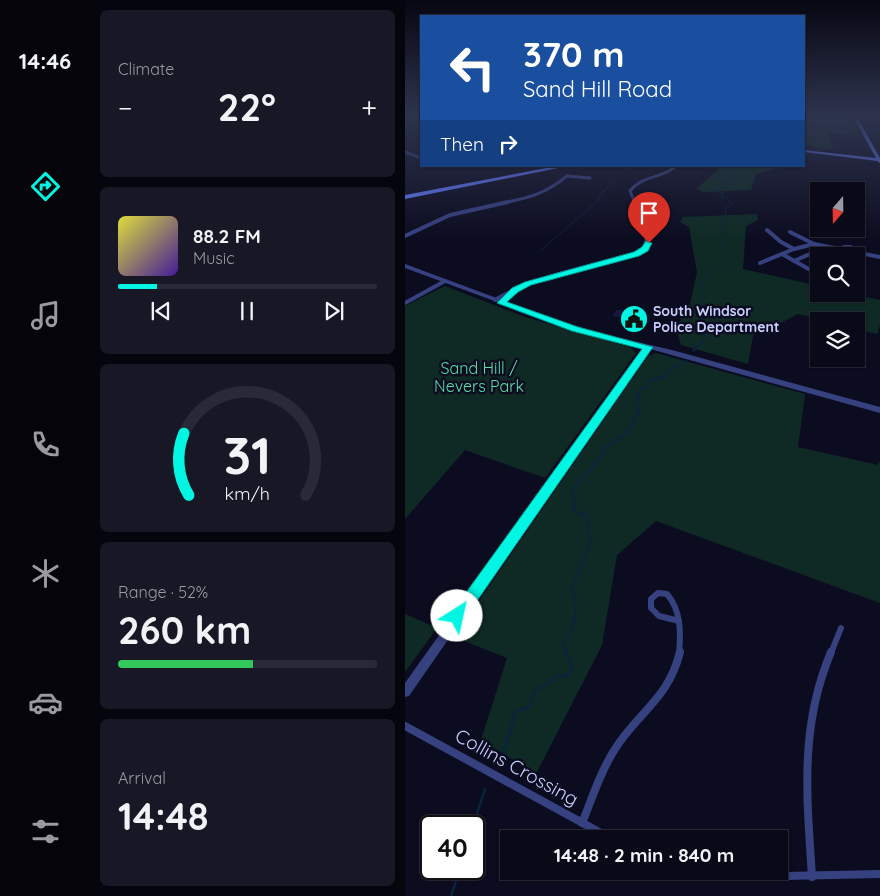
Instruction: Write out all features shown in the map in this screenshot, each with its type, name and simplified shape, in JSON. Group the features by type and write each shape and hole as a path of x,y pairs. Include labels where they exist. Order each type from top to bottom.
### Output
{"main road":[{"path":"848,157 879,161"},
{"path":"405,197 545,168"}],"street":[{"path":"498,302 515,290 528,284 641,252 649,243 648,236 631,190 639,181 668,173 675,167"},
{"path":"405,238 450,215 532,197 550,190 567,176 590,178"},
{"path":"767,230 781,242 794,249"},
{"path":"789,232 805,238 814,244 827,247"},
{"path":"760,263 794,249 814,244"},
{"path":"873,256 880,253"},
{"path":"781,254 810,270"},
{"path":"794,261 810,254"},
{"path":"865,254 880,257"},
{"path":"405,266 575,329 880,410"},
{"path":"405,303 445,281"},
{"path":"405,692 648,347"},
{"path":"582,823 610,758 628,733 665,692 676,667 681,634 679,621"},
{"path":"812,877 807,743 813,703 822,672 841,628"},
{"name":"Collins Crossing","path":"405,726 596,830"},
{"path":"788,877 880,874"}],"green space":[{"path":"721,167 782,167 756,174 751,190 703,192 696,189"},
{"path":"757,214 758,220 746,226 743,269 810,284 810,302 865,302 865,297 880,300 880,325 877,334 865,331 865,312 810,312 810,317 798,314 777,325 754,331 748,364 681,345 677,331 681,318 690,304 697,272 689,227 680,222 683,217"},
{"name":"Sand Hill / Nevers Park","path":"445,286 525,317 630,347 636,353 545,478 465,450 405,519 405,306"},
{"path":"656,353 805,394 798,447 878,465 880,461 880,603 656,521 617,555 602,645 536,774 481,740 507,658 454,637 648,356"},
{"path":"405,614 437,628 405,672"}],"building":[{"name":"South Windsor Police Department","path":"616,310 635,311 650,315 646,323 643,322 637,327 634,324 618,320 620,317 613,316"}],"waterway":[{"path":"540,251 598,201 600,195 628,167"},
{"path":"703,317 701,288 709,270 724,264 734,256 718,239 724,231 721,221 725,216 726,208 732,204 726,198 721,197 723,193 714,191 720,189 721,183 727,183 728,178 733,176 728,174 733,167"},
{"path":"693,351 702,342 705,335 703,316"},
{"path":"566,653 563,645 573,630 576,606 572,589 590,542 587,517 574,510 573,489 600,458 606,446 623,436 633,425 632,419 638,415 637,398 641,389 647,387 652,380 667,376 670,370 686,361"},
{"path":"501,759 516,711 530,707 535,691 558,676 567,676 573,668 566,652"},
{"path":"477,815 485,789"},
{"path":"451,896 456,880"}],"place":[{"name":"South Windsor Police Department","path":"634,319"}],"route":[{"path":"457,616 648,347 575,329 501,303 515,290 528,284 637,254 645,249 649,243"}]}
